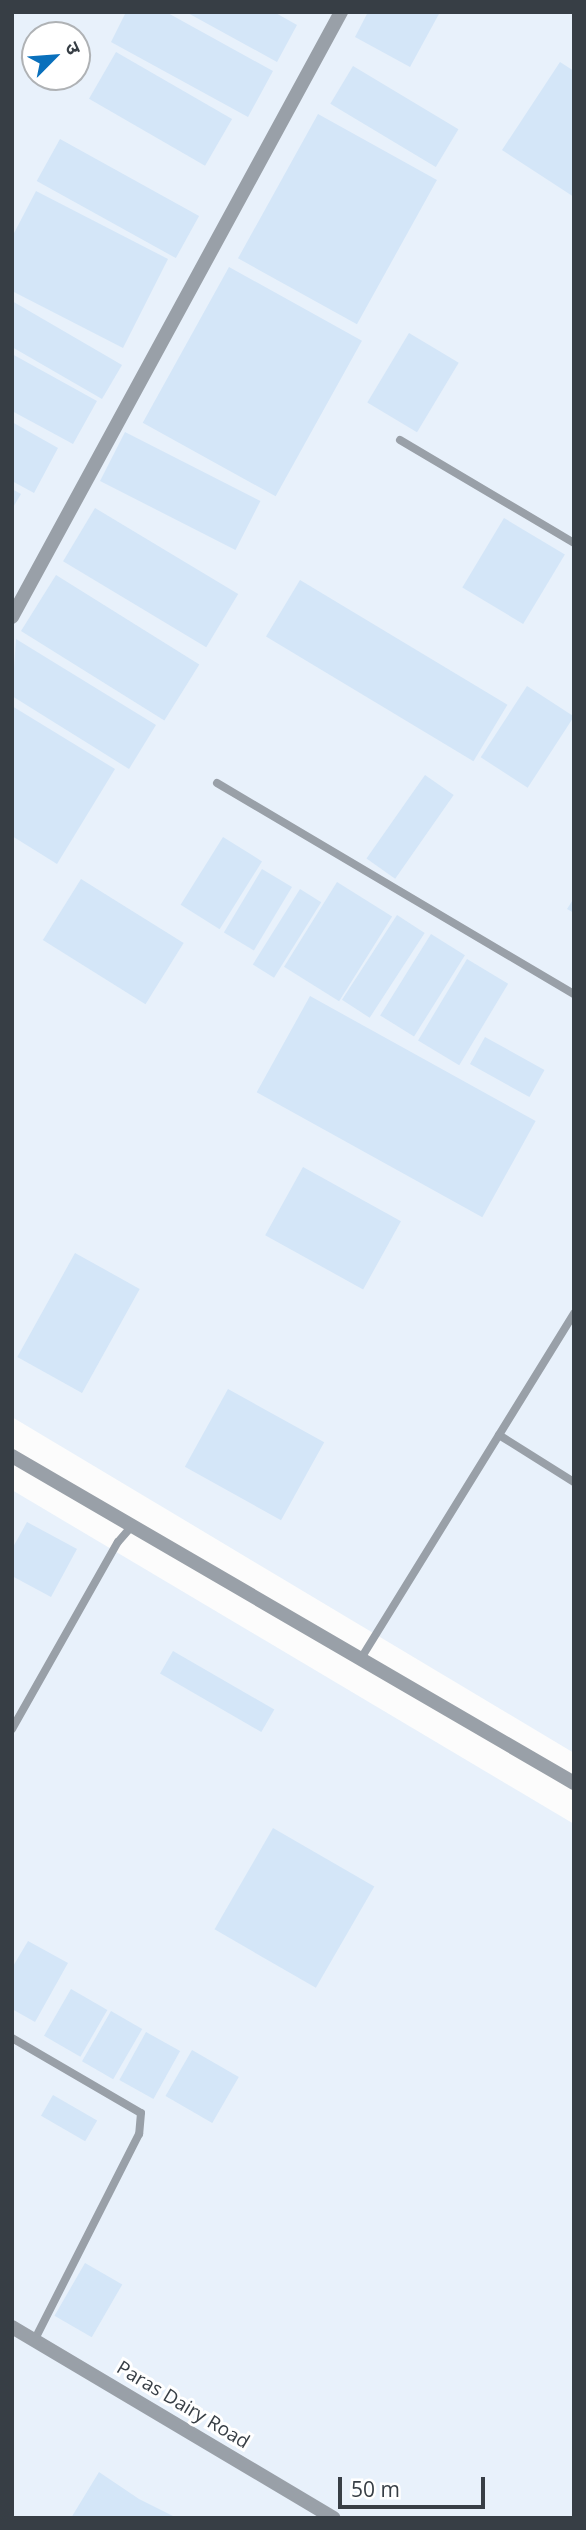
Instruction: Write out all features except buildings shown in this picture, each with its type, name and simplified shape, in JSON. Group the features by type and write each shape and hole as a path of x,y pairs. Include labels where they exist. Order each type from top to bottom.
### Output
{"street":[{"path":"12,617 341,12"},
{"path":"12,1456 574,1783"},
{"name":"Paras Dairy Road","path":"12,2327 334,2518"}],"lane":[{"path":"400,440 574,543"},
{"path":"218,783 574,994"},
{"path":"360,1660 574,1313"},
{"path":"499,1435 574,1482"},
{"path":"12,1729 132,1526"},
{"path":"12,2038 141,2113 139,2134 35,2339"}],"shaded area":[{"path":"12,12 574,12 574,1753 12,1417"},
{"path":"12,1490 574,1824 574,2518 12,2518"}]}
